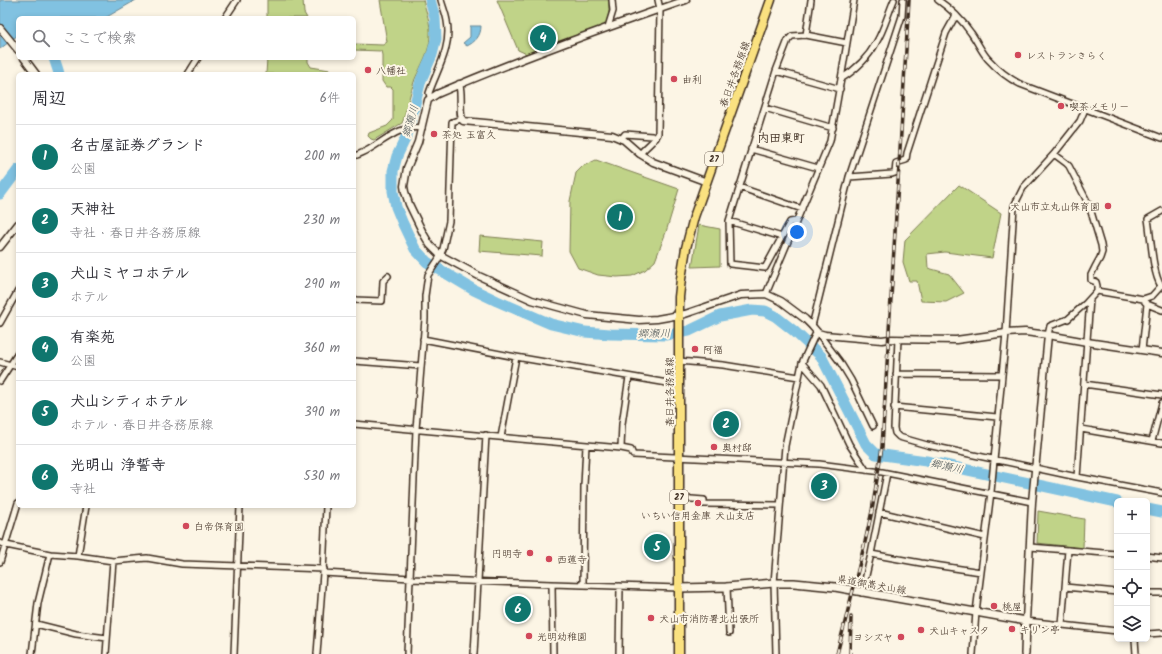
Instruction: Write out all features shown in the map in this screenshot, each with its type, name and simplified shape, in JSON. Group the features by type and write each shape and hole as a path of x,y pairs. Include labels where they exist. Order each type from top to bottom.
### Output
{"main road":[{"name":"春日井各務原線","path":"679,654 680,285 686,248 693,223 771,0"},
{"name":"県道御嵩犬山線","path":"679,588 794,583 835,587 1026,621"},
{"path":"1025,654 1026,621"}],"street":[{"path":"226,16 237,0"},
{"path":"430,98 429,93 446,52 448,37 448,22 441,0"},
{"path":"608,27 613,11 612,0"},
{"path":"640,154 656,138 659,126 660,9 658,0"},
{"path":"686,0 608,27 459,84 430,98 427,102 418,142 406,168 404,192 409,204 423,233 439,258 532,300 587,315 639,320 679,319 741,295 766,294 781,301 812,326 840,362 851,380 873,426"},
{"path":"806,35 811,0"},
{"path":"766,294 830,141 854,0"},
{"path":"841,79 851,72 868,55 876,43 894,0"},
{"path":"812,326 848,177 902,16 903,0"},
{"path":"938,0 956,14 988,59 1010,79 1162,138"},
{"path":"848,177 892,174 895,173 896,162 906,160 946,33 956,14"},
{"path":"0,28 16,48"},
{"path":"796,221 790,222 765,268 730,264 729,221 776,71 788,40 792,36 806,35 847,43"},
{"path":"26,60 34,72"},
{"path":"189,72 197,60"},
{"path":"776,71 840,89"},
{"path":"459,84 462,90 461,119"},
{"path":"765,108 833,128"},
{"path":"973,654 976,612 991,493 1006,333 1014,206 1023,188 1054,154 1080,121 1085,109"},
{"path":"461,119 465,122 612,135 621,139 647,159 707,182"},
{"path":"407,654 416,429 425,296 428,275 439,258 449,221 452,122 461,119"},
{"path":"356,155 365,152 399,131 412,128 422,128"},
{"path":"621,139 625,134 652,136 656,138"},
{"path":"752,149 818,168"},
{"path":"1054,154 1066,162 1069,166 1089,205 1102,252 1091,275 1091,280 1096,282 1097,290 1090,299 1068,318 1050,326 1048,335 1032,502 1026,621 1114,631"},
{"path":"739,186 802,208"},
{"path":"1097,290 1143,299 1152,296 1161,285 1158,281 1153,258 1148,219 1162,211"},
{"path":"729,221 782,237"},
{"path":"0,247 16,227"},
{"path":"356,300 382,301 383,281 388,276"},
{"path":"0,323 16,295"},
{"path":"1077,477 1090,299"},
{"path":"1143,299 1147,304 1162,310"},
{"path":"1142,350 1147,304"},
{"path":"818,333 882,340 956,340 1025,332 1162,353"},
{"path":"776,654 774,583 785,446 802,363 813,338 818,333"},
{"path":"423,339 516,357 679,385"},
{"path":"898,340 894,428 895,433 899,437 994,461 1162,493"},
{"path":"0,381 16,356"},
{"path":"501,437 516,357"},
{"path":"356,361 421,366"},
{"path":"679,361 723,365 799,377"},
{"path":"0,362 16,366"},
{"path":"802,363 821,385 849,444 866,470"},
{"path":"896,374 1001,375"},
{"path":"621,448 622,424 629,377"},
{"path":"1084,384 1162,395"},
{"path":"1152,441 1162,403"},
{"path":"894,407 997,417"},
{"path":"356,424 621,448 631,450 633,455 819,464 887,473 1032,502"},
{"path":"1081,429 1162,443"},
{"path":"474,654 486,435"},
{"path":"583,585 586,445"},
{"path":"862,593 887,473"},
{"path":"679,498 704,500 704,504 780,505"},
{"path":"0,562 16,508"},
{"path":"78,556 86,508"},
{"path":"234,654 240,508"},
{"path":"317,654 324,571 326,508"},
{"path":"879,512 985,536"},
{"path":"0,543 50,554 113,561 147,558 182,564 238,567 270,566 411,578 679,588"},
{"path":"1030,547 1114,554"},
{"path":"1062,625 1068,550"},
{"path":"32,654 38,602 50,554"},
{"path":"871,554 981,572"},
{"path":"1150,556 1162,558"},
{"path":"106,654 113,561"},
{"path":"552,584 554,654"},
{"path":"619,654 620,586"},
{"path":"727,587 729,633"},
{"path":"1065,587 1114,592"},
{"path":"1150,593 1162,593"},
{"path":"36,624 76,634 107,638"},
{"path":"1150,634 1162,633"},
{"path":"1136,642 1136,654"}],"green space":[{"path":"267,0 303,0 304,13 306,16 267,16"},
{"path":"380,0 423,0 430,31 430,42 427,53 415,79 402,123 374,140 368,136 369,133 387,126 393,120 393,89 391,87 386,87 382,81 381,51 356,50 356,44 383,45 387,42"},
{"path":"497,0 609,0 609,17 605,26 529,55 518,50"},
{"path":"267,60 308,60 311,67 330,70 330,72 266,72"},
{"path":"596,160 679,189 666,232 655,261 645,270 632,276 617,277 598,275 578,268 569,251 570,201 576,173 583,166"},
{"path":"959,185 1001,213 992,258 945,252 927,254 928,268 949,274 964,293 946,302 921,301 917,281 909,281 903,262 905,240"},
{"path":"699,225 720,229 720,266 692,267"},
{"path":"480,236 543,242 542,256 479,251"},
{"path":"1038,511 1084,519 1083,548 1037,543"}],"water":[{"path":"0,0 136,0 108,16 16,16 16,37 0,49"},
{"path":"470,26 481,26 481,30 473,43 467,46 463,43 470,37"}],"waterway":[{"name":"郷瀬川","path":"430,0 435,18 436,39 432,55 421,80 407,135 397,156 393,171 393,191 396,207 415,249 427,262 474,290 497,301 551,324 585,332 665,335 689,331 720,316 752,310 765,311 775,316 794,331 821,356 866,444 876,454 926,461 1114,501"},
{"path":"55,60 58,72"},
{"path":"0,194 16,173"},
{"name":"郷瀬川","path":"1150,510 1162,512"}],"railway":[{"path":"837,654 872,511 882,447 909,0"},
{"path":"850,654 851,617"}],"place":[{"name":"有楽苑","path":"543,38"},
{"name":"レストランきらく","path":"1018,55"},
{"name":"八幡社","path":"368,70"},
{"name":"由利","path":"674,79"},
{"name":"喫茶メモリー","path":"1061,106"},
{"name":"茶処 玉富久","path":"434,134"},
{"name":"犬山市立丸山保育園","path":"1108,206"},
{"name":"名古屋証券グランド","path":"620,217"},
{"name":"阿福","path":"695,349"},
{"name":"天神社","path":"726,424"},
{"name":"奥村邸","path":"714,447"},
{"name":"犬山ミヤコホテル","path":"824,486"},
{"name":"いちい信用金庫 犬山支店","path":"698,503"},
{"name":"白帝保育園","path":"186,526"},
{"name":"犬山シティホテル","path":"657,547"},
{"name":"円明寺","path":"530,553"},
{"name":"西蓮寺","path":"549,559"},
{"name":"桃屋","path":"994,606"},
{"name":"光明山 浄誓寺","path":"518,609"},
{"name":"犬山市消防署北出張所","path":"651,618"},
{"name":"キリン亭","path":"1012,629"},
{"name":"犬山キャスタ","path":"921,630"},
{"name":"光明幼稚園","path":"529,636"},
{"name":"ヨシズヤ","path":"901,637"}],"district":[{"name":"内田東町","path":"781,138"}]}
